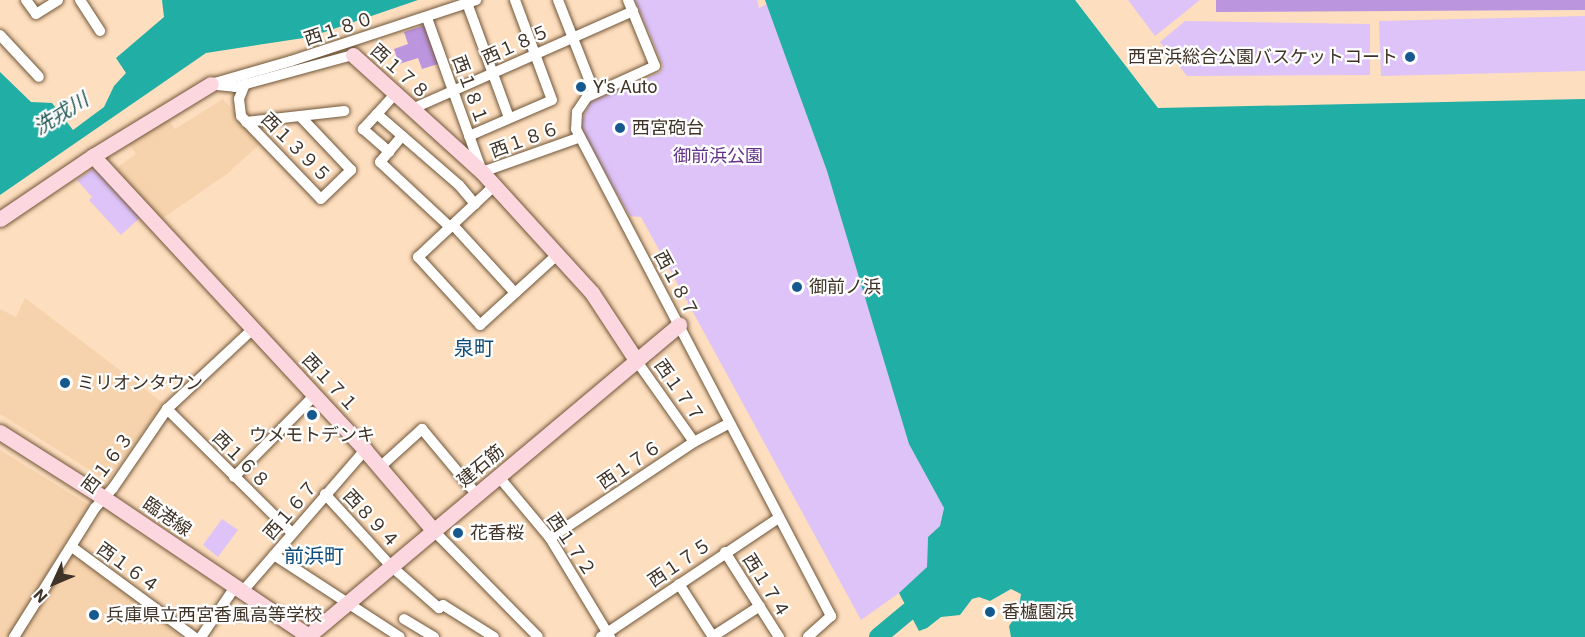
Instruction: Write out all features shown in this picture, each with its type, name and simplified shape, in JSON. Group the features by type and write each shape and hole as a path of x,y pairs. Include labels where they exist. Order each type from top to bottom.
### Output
{"street":[{"path":"26,0 36,14 58,0"},
{"path":"80,0 99,31"},
{"path":"469,136 552,100 515,0"},
{"path":"558,0 594,92"},
{"path":"472,2 509,118"},
{"name":"西１８０","path":"211,84 428,18 472,2"},
{"name":"西１８５","path":"412,109 572,38 631,5"},
{"name":"西１８７","path":"631,5 655,66 594,92 581,104 575,121 578,138 831,616 808,637"},
{"name":"西１８１","path":"428,18 482,172"},
{"path":"0,35 39,77"},
{"name":"西１７８","path":"211,84 235,87 352,55 482,172 592,293 636,360"},
{"path":"0,219 93,156 211,84"},
{"name":"西１３９５","path":"245,84 240,90 239,110 246,122 321,199 351,170 300,116"},
{"path":"389,152 363,129 396,94"},
{"path":"246,122 344,111"},
{"path":"377,114 459,185 475,204"},
{"path":"402,136 380,162 451,226 516,293"},
{"name":"西１８６","path":"482,172 578,138"},
{"name":"西１７１","path":"93,156 315,395 434,531 538,637"},
{"path":"494,186 418,257 480,325 557,255"},
{"name":"建石筋","path":"309,637 679,325"},
{"name":"西１６３","path":"14,637 104,498 167,409 254,328"},
{"name":"西１７７","path":"636,360 694,442"},
{"path":"234,477 315,395"},
{"name":"西１６８","path":"167,409 292,533"},
{"name":"西１７６","path":"550,538 694,442 729,423"},
{"path":"380,467 422,429 477,495"},
{"name":"臨港線","path":"0,432 104,498 309,637"},
{"name":"西１６７","path":"201,637 238,590 274,555 365,450"},
{"name":"西１７２","path":"499,477 550,538 606,636"},
{"name":"西８９４","path":"325,494 392,566 439,608 443,605 478,633 494,637"},
{"name":"西１７５","path":"606,636 725,552 779,518"},
{"name":"西１６４","path":"72,547 194,637"},
{"name":"西１７４","path":"725,552 779,637"},
{"path":"274,555 399,637"},
{"path":"679,584 712,637 760,606"},
{"path":"404,619 434,637"}],"shaded area":[{"path":"1216,0 1585,0 1585,10 1216,12"},
{"path":"425,25 438,64 422,69 418,58 399,64 394,49 408,44 404,32"},
{"path":"223,99 261,143 227,174 160,220 112,171 136,154 127,142 165,116 175,129"},
{"path":"25,298 163,403 109,478 104,479 0,414 0,309 16,317"},
{"path":"0,450 89,505 8,637 0,637"},
{"name":"兵庫県立西宮香風高等学校","path":"72,555 77,556 182,637 20,637"}],"green space":[{"name":"御前浜公園","path":"635,0 757,0 759,8 767,4 827,171 927,476 944,508 940,526 928,537 927,567 899,593 861,620 641,217 630,216 585,138 581,123 590,102 660,72 663,66"},
{"path":"1128,0 1200,0 1155,36"},
{"path":"1585,16 1585,71 1381,76 1379,21"},
{"path":"1185,21 1370,24 1370,75 1187,76 1160,42"},
{"path":"96,167 142,216 121,235 89,200 92,197 77,180"},
{"path":"222,519 238,530 218,557 203,545"}],"water":[{"path":"162,0 418,0 310,37 206,53 0,195 0,72 31,102 52,103 73,130 104,107 114,86 126,73 116,58 164,17"},
{"path":"765,0 1075,0 1158,108 1585,99 1585,637 1011,637 1009,626 1018,613 1021,594 1011,589 990,601 979,597 972,599 960,615 941,617 919,631 899,593 927,567 928,537 940,526 944,508 909,444 827,171"}],"waterway":[{"path":"878,637 909,611"}],"place":[{"name":"西宮浜総合公園バスケットコート","path":"1410,57"},
{"name":"Y's Auto","path":"581,87"},
{"name":"西宮砲台","path":"620,128"},
{"name":"御前ノ浜","path":"797,287"},
{"name":"ミリオンタウン","path":"65,383"},
{"name":"ウメモトデンキ","path":"312,415"},
{"name":"花香桜","path":"458,533"},
{"name":"香櫨園浜","path":"990,612"},
{"name":"兵庫県立西宮香風高等学校","path":"94,615"}],"district":[{"name":"泉町","path":"474,348"},
{"name":"前浜町","path":"314,556"}],"water label":[{"name":"洗戎川","path":"61,114"}]}
